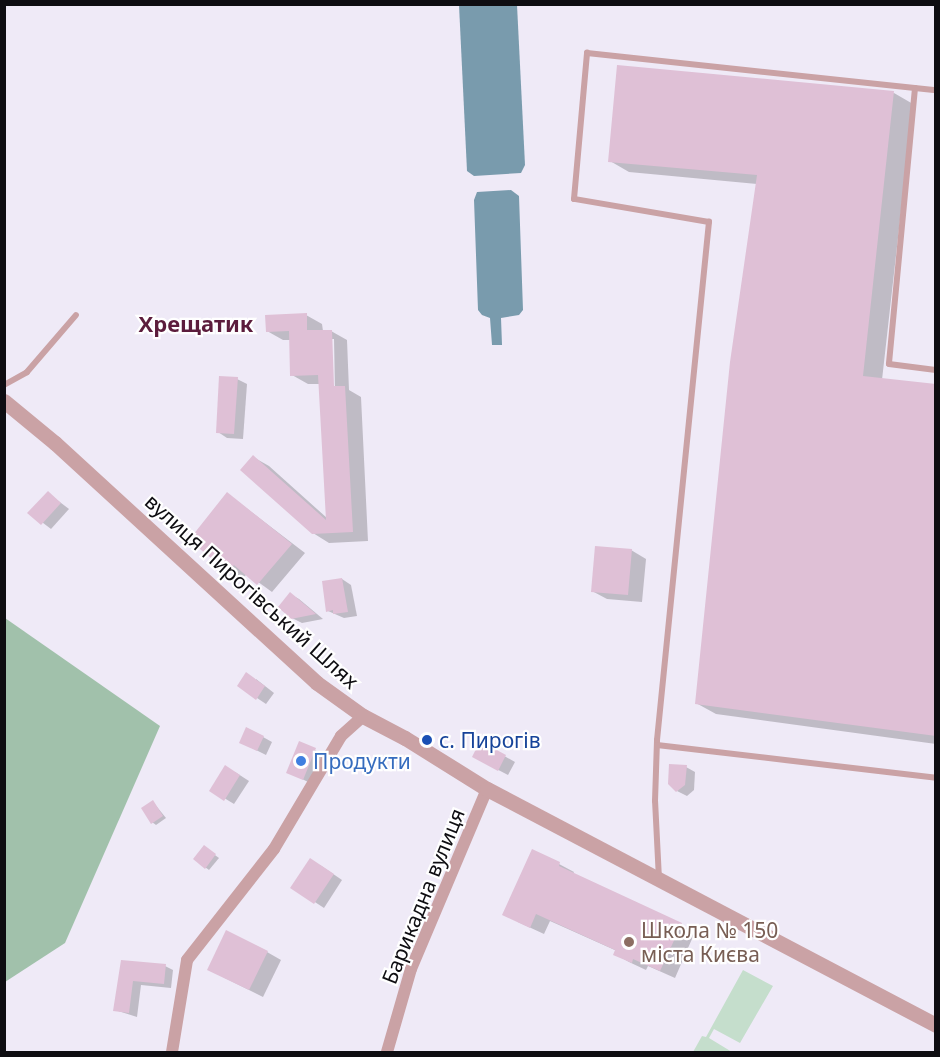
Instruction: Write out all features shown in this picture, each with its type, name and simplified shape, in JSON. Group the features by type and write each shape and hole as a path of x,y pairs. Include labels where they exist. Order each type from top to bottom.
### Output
{"street":[{"name":"вулиця Пирогівський Шлях","path":"4,401 56,442 317,683 363,716 405,738 487,789 936,1025"},
{"path":"172,1053 187,960 274,849 341,736 363,716"},
{"name":"Барикадна вулиця","path":"387,1053 411,969 487,789"}],"lane":[{"path":"659,879 655,801 657,746 709,222 574,199 587,53 936,90"},
{"path":"915,88 889,364 936,370"},
{"path":"4,385 27,372 76,315"},
{"path":"657,746 936,778"}],"green space":[{"path":"5,618 160,726 65,943 5,982"},
{"path":"743,970 773,986 740,1043 714,1029 709,1038 732,1052 693,1052 702,1036 706,1037"}],"water":[{"path":"459,5 517,5 525,165 521,173 474,176 467,171"},
{"path":"511,190 519,196 523,310 519,315 501,318 502,345 492,345 490,318 482,315 478,310 474,200 477,192"}],"building":[{"path":"617,65 894,91 863,376 936,384 936,736 695,704 730,362 757,175 608,162"},
{"path":"307,313 307,330 332,330 334,386 345,386 353,532 312,534 240,470 253,455 326,520 318,375 290,376 289,331 266,332 265,315"},
{"path":"219,376 238,377 234,434 216,433"},
{"path":"48,491 61,503 41,525 27,513"},
{"path":"227,492 292,544 257,585 234,565 228,572 189,540"},
{"path":"595,546 632,549 628,595 591,592"},
{"path":"342,578 348,612 333,614 333,610 326,612 322,581"},
{"path":"290,592 316,614 291,619 278,607"},
{"path":"246,672 265,686 256,700 237,686"},
{"path":"246,727 264,736 257,751 239,743"},
{"name":"Продукти","path":"299,741 316,748 303,780 286,773"},
{"path":"480,741 506,755 498,771 472,757"},
{"path":"669,764 687,765 685,785 676,792 668,784"},
{"path":"225,765 240,775 224,801 209,791"},
{"path":"153,800 163,816 151,824 141,808"},
{"path":"204,845 216,854 205,869 193,859"},
{"path":"532,849 560,862 559,866 682,923 660,971 633,959 632,963 613,955 615,950 536,914 530,928 502,915"},
{"path":"310,858 334,874 314,904 290,888"},
{"path":"226,930 268,951 249,990 207,970"},
{"path":"121,960 166,964 164,984 133,981 129,1013 113,1011"}],"place":[{"name":"с. Пирогів","path":"427,740"},
{"name":"Продукти","path":"301,761"},
{"name":"Школа № 150 міста Києва","path":"629,942"}],"district":[{"name":"Хрещатик","path":"196,324"}]}
